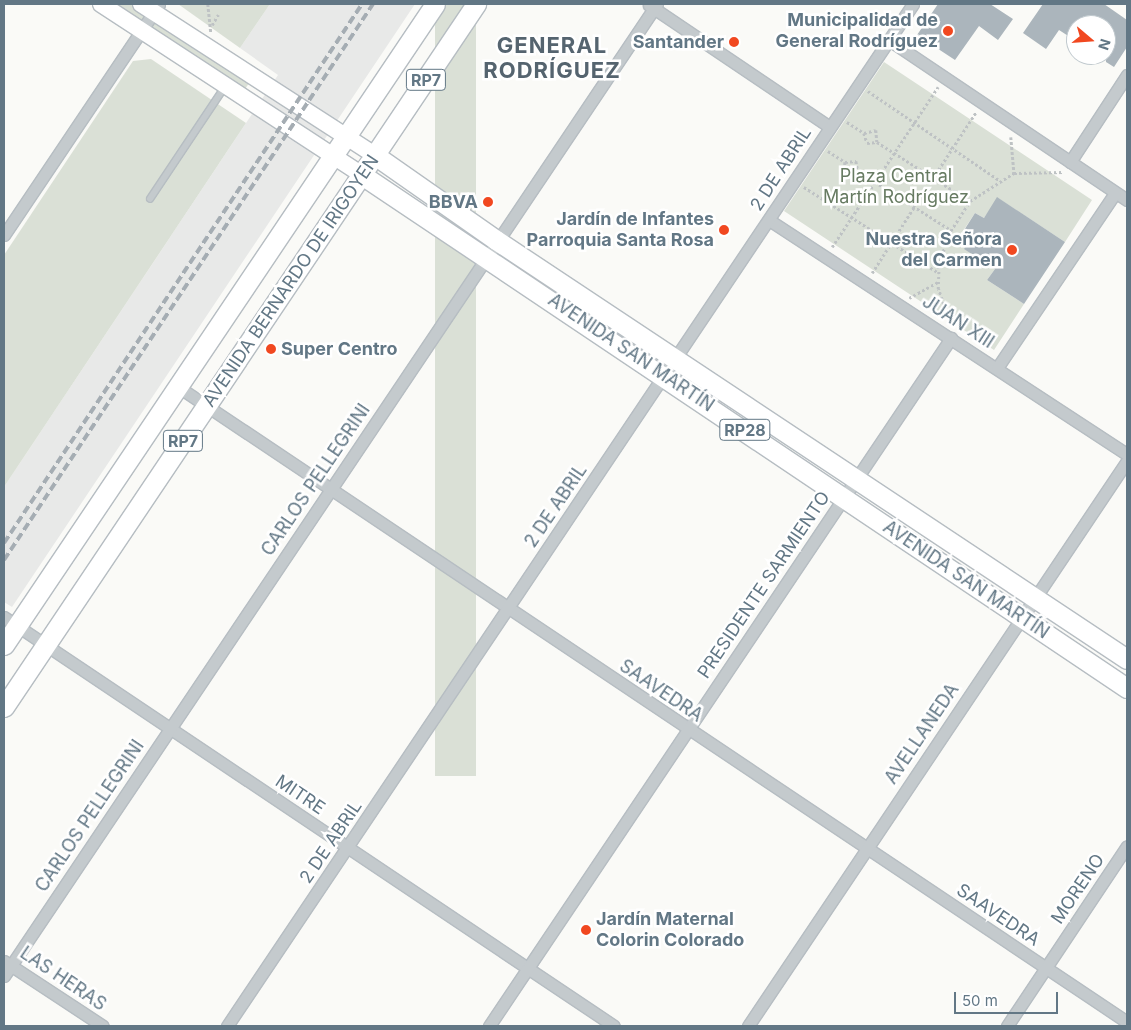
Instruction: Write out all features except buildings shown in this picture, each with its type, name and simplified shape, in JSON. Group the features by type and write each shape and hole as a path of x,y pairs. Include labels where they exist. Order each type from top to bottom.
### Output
{"main road":[{"name":"RP28","path":"100,4 225,86"},
{"name":"AVENIDA BERNARDO DE IRIGOYEN","path":"4,645 10,621 176,386 435,4"},
{"name":"AVENIDA BERNARDO DE IRIGOYEN","path":"4,707 376,156 476,4"},
{"name":"RP28","path":"151,6 212,52"},
{"name":"AVENIDA SAN MARTÍN","path":"212,52 345,139 376,156 496,240 1127,660"},
{"name":"AVENIDA SAN MARTÍN","path":"225,86 486,256 1127,688"}],"street":[{"name":"2 DE ABRIL","path":"227,1026 913,4"},
{"path":"653,5 830,127"},
{"name":"CARLOS PELLEGRINI","path":"4,976 7,963 332,490 653,5"},
{"path":"4,235 140,31 151,6"},
{"path":"888,40 1127,200"},
{"path":"1070,162 1127,76"},
{"path":"997,368 1116,193"},
{"name":"JUAN XIII","path":"769,220 1127,454"},
{"name":"PRESIDENTE SARMIENTO","path":"489,1026 686,729 845,498 951,338"},
{"name":"SAAVEDRA","path":"176,386 508,610 686,729 868,847 1127,1022"},
{"name":"AVELLANEDA","path":"748,1026 1127,461"},
{"name":"MITRE","path":"10,621 47,642 169,729 614,1026"},
{"name":"MORENO","path":"1007,1026 1127,846"},
{"name":"LAS HERAS","path":"7,963 103,1026"}],"lane":[{"path":"150,199 225,86"}],"path":[{"path":"208,4 212,52"},
{"path":"211,26 218,15"},
{"path":"826,257 945,78"},
{"path":"858,84 999,180"},
{"path":"933,178 982,103"},
{"path":"837,115 864,133 867,144 877,142 970,201"},
{"path":"1009,121 1014,173"},
{"path":"864,133 876,130 877,142"},
{"path":"818,144 845,162 856,160 858,170 951,230"},
{"path":"845,162 845,174 851,176 858,170"},
{"path":"951,338 954,332 946,315 938,282 939,273 951,230 970,201 999,180 1014,173 1063,172 1070,162"},
{"path":"794,181 939,273"},
{"path":"865,282 914,207"},
{"path":"899,304 938,282"}],"shaded area":[{"path":"270,4 415,4 12,607 4,602 4,487 278,75 240,48"}],"green space":[{"path":"101,4 141,4 252,79 240,96"},
{"path":"178,4 270,4 240,48"},
{"path":"435,4 476,4 476,776 435,776"},
{"path":"151,59 246,123 4,487 4,255 133,61"},
{"name":"Plaza Central Martín Rodríguez","path":"884,62 1092,200 1065,242 998,198 984,218 975,213 961,234 970,241 965,249 995,269 987,280 1024,304 994,350 784,211"}],"railway":[{"path":"4,543 362,4"},
{"path":"4,560 373,4"}],"place":[{"name":"Municipalidad de General Rodríguez","path":"948,31"},
{"name":"Santander","path":"734,42"},
{"name":"BBVA","path":"488,202"},
{"name":"Jardín de Infantes Parroquia Santa Rosa","path":"724,230"},
{"name":"Nuestra Señora del Carmen","path":"1012,250"},
{"name":"Super Centro","path":"271,349"},
{"name":"Jardín Maternal Colorin Colorado","path":"586,930"}],"district":[{"name":"GENERAL RODRÍGUEZ","path":"552,58"}]}
